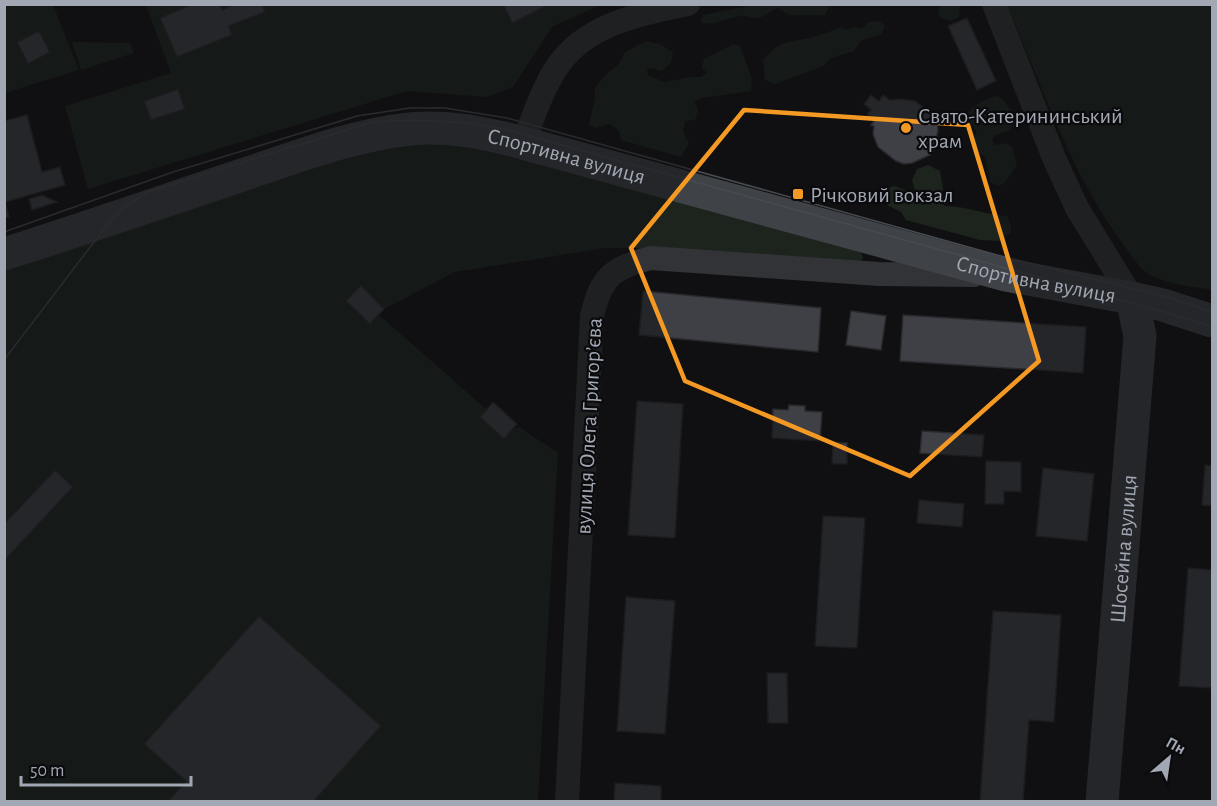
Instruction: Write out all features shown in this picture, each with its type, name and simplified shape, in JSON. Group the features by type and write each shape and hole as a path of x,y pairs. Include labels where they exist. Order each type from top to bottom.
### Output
{"street":[{"path":"523,143 549,81 562,60 575,46 594,34 637,15 688,4"},
{"path":"994,4 1054,158 1077,208 1132,298"},
{"name":"Спортивна вулиця","path":"4,254 290,159 370,136 410,129 445,129 486,133 1006,275 1132,298 1163,305 1212,321"},
{"name":"вулиця Олега Григорʼєва","path":"567,801 591,328 596,297 605,279 632,262 651,258 879,274 1006,275"},
{"name":"Шосейна вулиця","path":"1102,801 1140,336 1132,298"}],"highlighted area":[{"path":"744,110 968,125 1039,361 910,476 685,381 631,248"}],"shaded area":[{"path":"5,5 53,5 79,70 5,93"},
{"path":"146,5 600,5 552,27 513,87 487,97 407,91 88,189 65,106 171,73"},
{"path":"754,5 830,5 825,15 789,15 778,8 759,18 743,16 711,24 701,22 703,15"},
{"path":"960,5 959,17 951,21 941,18 938,12 940,6"},
{"path":"1007,5 1212,5 1212,290 1157,278 1142,269 1135,261 1104,217 1072,158"},
{"path":"879,21 885,26 881,34 861,41 854,51 831,58 824,66 775,84 765,80 763,60 779,45 817,36 841,27 847,30 856,27 862,29 868,22"},
{"path":"646,41 660,44 673,52 671,63 662,71 647,69 648,75 664,82 701,77 707,73 702,68 704,59 733,44 740,46 752,79 751,91 694,101 698,110 695,120 685,121 683,132 689,143 681,157 621,140 619,131 610,124 595,128 589,124 595,88 606,74 618,65 625,52"},
{"path":"72,42 130,43 134,53 81,70"},
{"path":"998,96 1004,101 1015,121 1009,131 995,135 992,141 995,145 1006,143 1012,147 1017,166 999,186 990,182 985,157 974,149 972,140 977,132 966,116 988,98"},
{"path":"442,137 861,251 863,259 857,264 605,248 455,272 384,309 379,315 486,409 493,402 517,424 513,430 519,427 558,453 538,801 5,801 5,265 346,153"},
{"path":"928,165 940,171 943,188 940,200 945,206 1007,216 1011,233 1000,241 980,240 906,220 901,212 887,205 884,199 886,188 895,186 912,193 915,190 912,180 917,169"}],"building":[{"path":"193,4 220,4 222,10 235,4 262,4 265,12 229,26 232,35 177,57 160,18"},
{"path":"503,4 550,4 512,23"},
{"path":"967,18 996,81 977,90 948,26"},
{"path":"39,31 50,52 28,64 17,42"},
{"path":"178,89 185,109 151,120 144,101"},
{"name":"Свято-Катерининський храм","path":"871,95 879,101 883,95 890,100 915,101 936,117 938,130 934,150 930,155 904,164 896,161 878,147 873,134 874,126 871,125 874,121 867,114 871,110 864,104"},
{"path":"27,115 42,172 60,167 65,185 5,202 9,217 4,218 4,121"},
{"path":"42,195 57,202 32,210 29,199"},
{"path":"361,285 384,309 370,324 346,301"},
{"path":"643,291 821,308 818,352 639,335"},
{"path":"851,311 886,316 881,350 846,345"},
{"path":"903,315 1086,327 1083,373 900,361"},
{"path":"637,401 683,404 675,538 628,535"},
{"path":"493,402 517,424 504,439 480,417"},
{"path":"789,405 805,406 805,411 822,412 820,441 772,438 773,409 788,410"},
{"path":"922,431 984,435 982,457 920,453"},
{"path":"833,443 847,443 847,464 832,464"},
{"path":"986,461 1021,462 1021,492 1004,491 1004,504 985,504"},
{"path":"1205,465 1212,466 1212,506 1202,505"},
{"path":"1043,468 1094,474 1087,541 1036,536"},
{"path":"55,470 73,487 4,561 4,524"},
{"path":"919,500 964,504 962,527 917,523"},
{"path":"823,516 865,518 857,648 815,646"},
{"path":"1188,568 1212,570 1212,688 1179,686"},
{"path":"626,597 675,601 665,734 617,731"},
{"path":"993,611 1061,615 1054,722 1029,720 1023,802 980,802"},
{"path":"259,616 381,726 313,802 167,802 186,781 144,744"},
{"path":"767,673 787,673 788,723 768,723"},
{"path":"615,783 661,786 661,802 614,802"}],"tram line":[{"path":"4,232 173,172 357,116 410,108 445,108 507,118 997,255 1170,298 1212,312"},
{"path":"4,360 107,225 123,208 148,192 372,122 405,121 454,122 504,129 1212,327"}],"place":[{"name":"Свято-Катерининський храм","path":"906,128"},
{"name":"Річковий вокзал","path":"798,194"}]}
